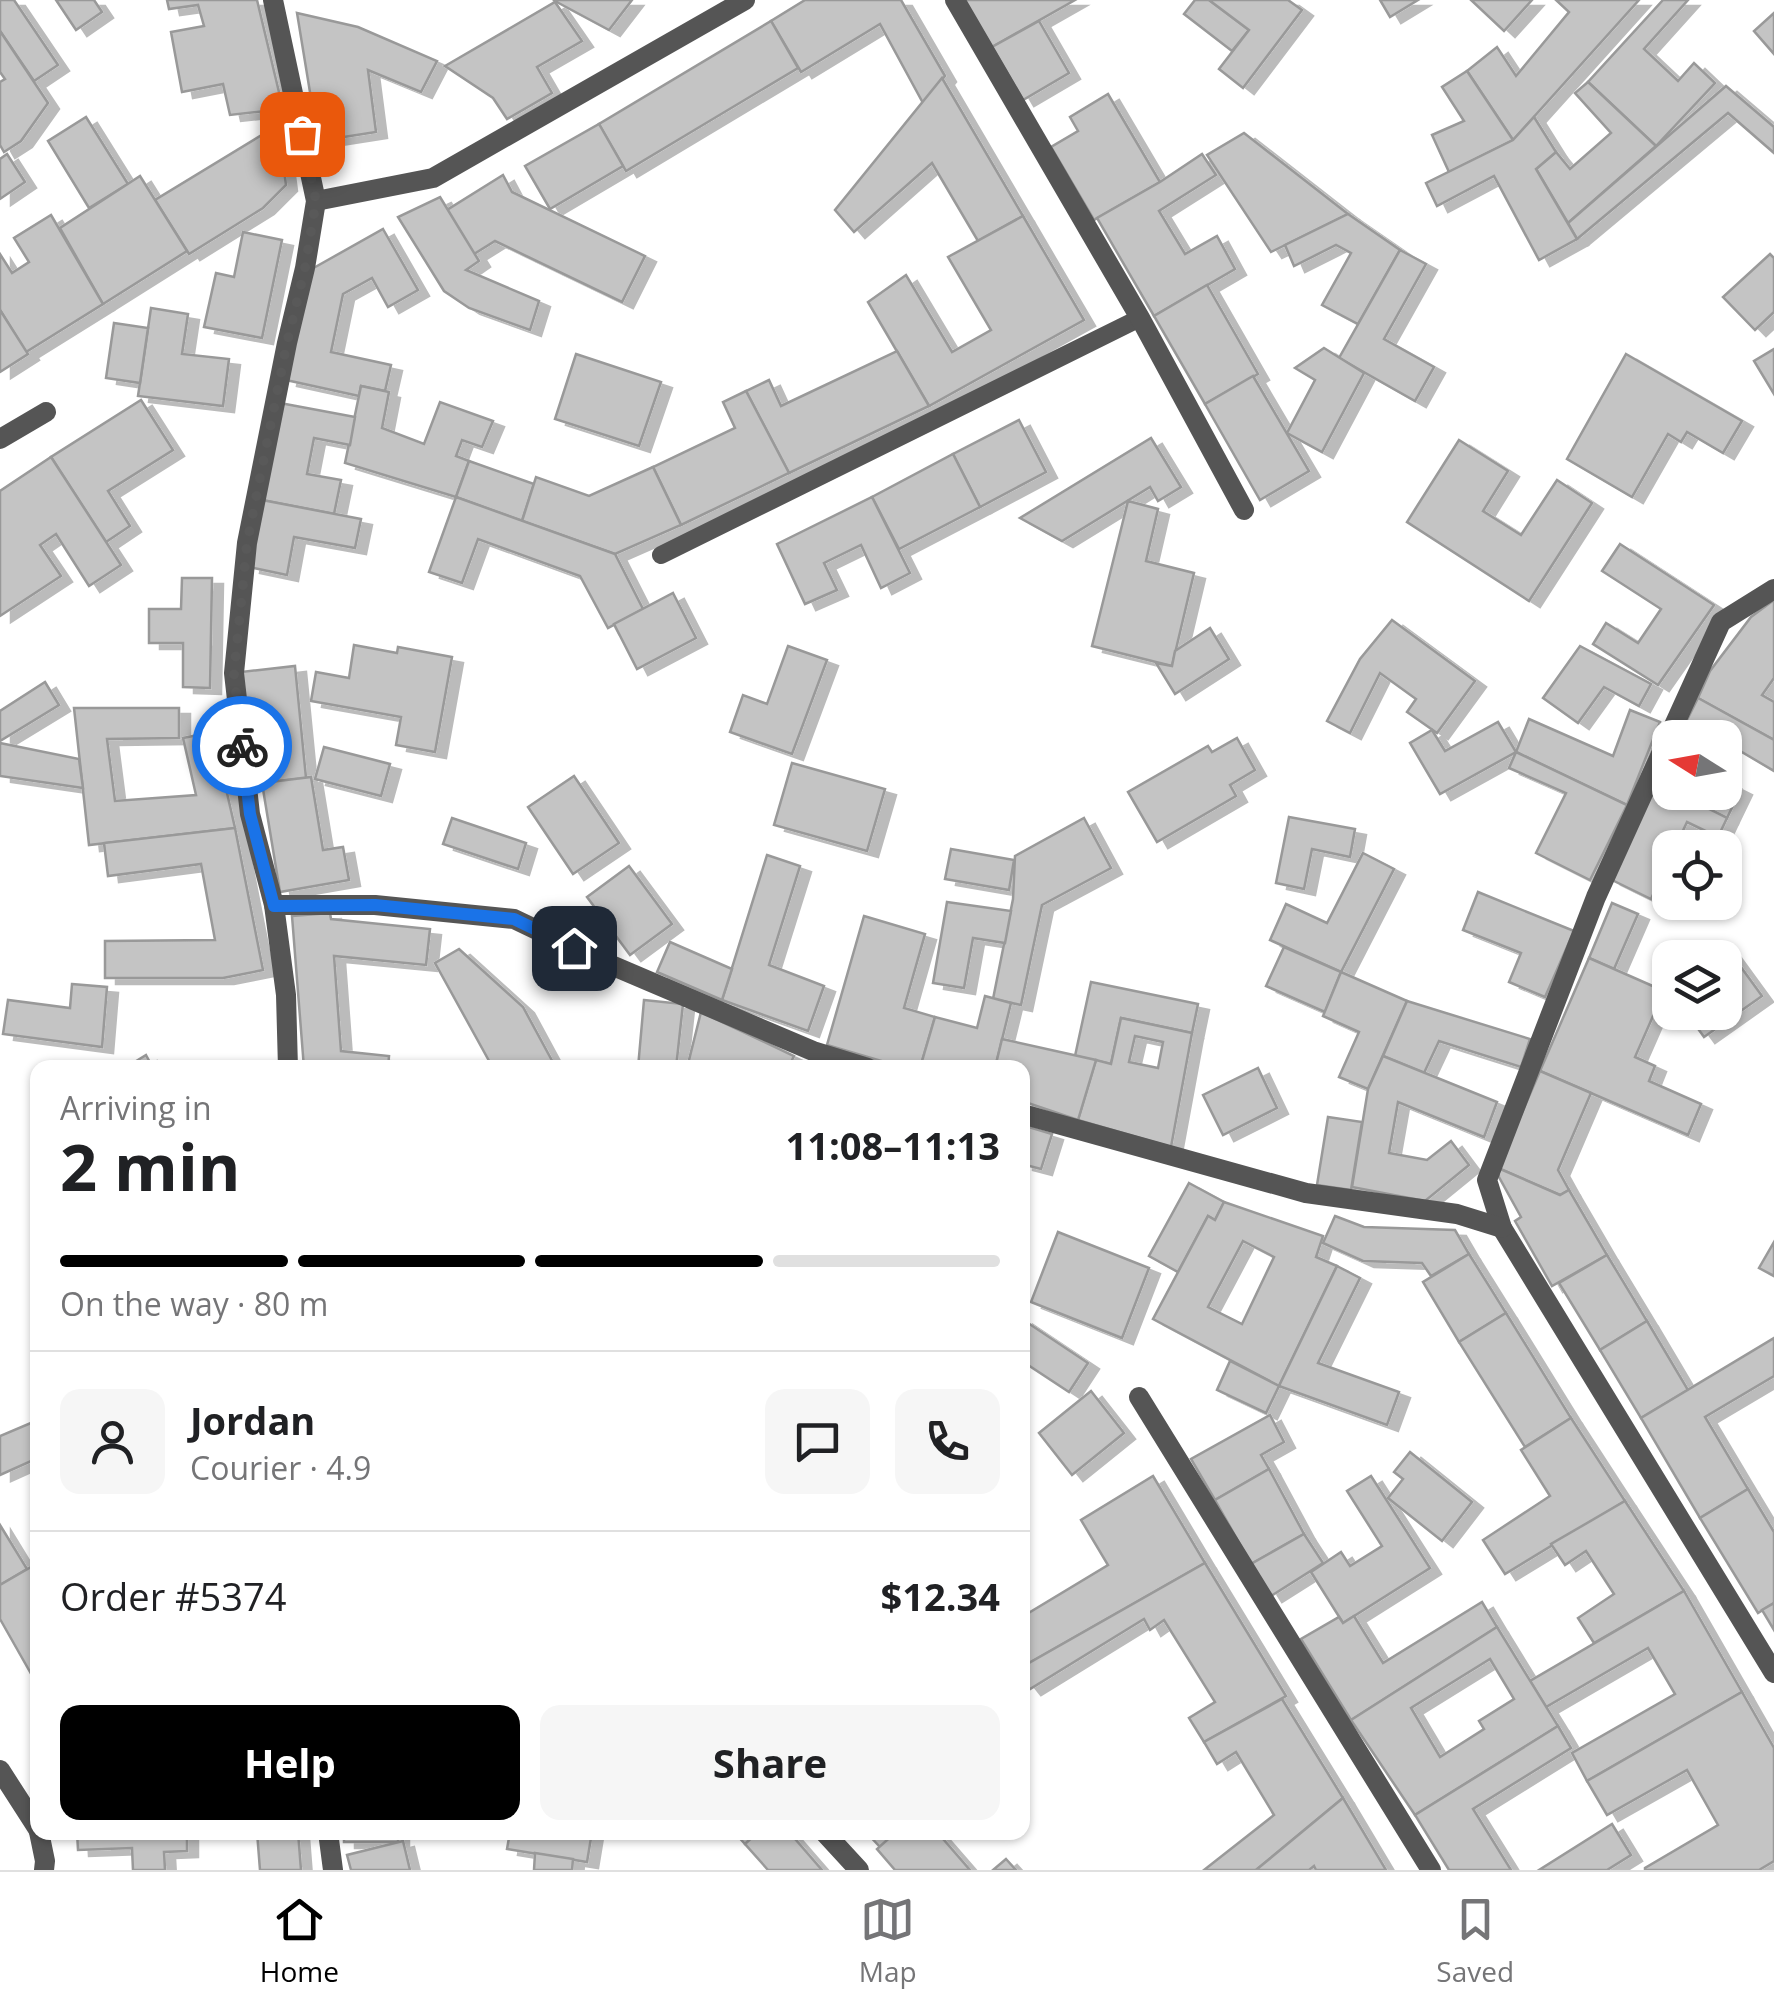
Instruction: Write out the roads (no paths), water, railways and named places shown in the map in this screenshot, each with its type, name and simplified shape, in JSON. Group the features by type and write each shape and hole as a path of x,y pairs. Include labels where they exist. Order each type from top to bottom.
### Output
{"street":[{"path":"273,0 316,201 247,543 234,674 250,814 274,906 286,995 288,1060"},
{"path":"316,201 433,178 744,0"},
{"path":"955,0 1140,318 1244,510"},
{"path":"0,439 46,412"},
{"path":"1774,589 1722,622 1596,897 1487,1180 1502,1228 1774,1673"},
{"path":"274,906 375,905 514,919 604,962 813,1052 840,1060"},
{"path":"1030,1116 1306,1193 1458,1214 1502,1228"},
{"path":"1138,1397 1431,1870"},
{"path":"0,1770 30,1818"},
{"path":"40,1840 44,1870"},
{"path":"329,1840 333,1870"},
{"path":"831,1840 859,1870"}],"lane":[{"path":"661,555 1140,318"}]}
